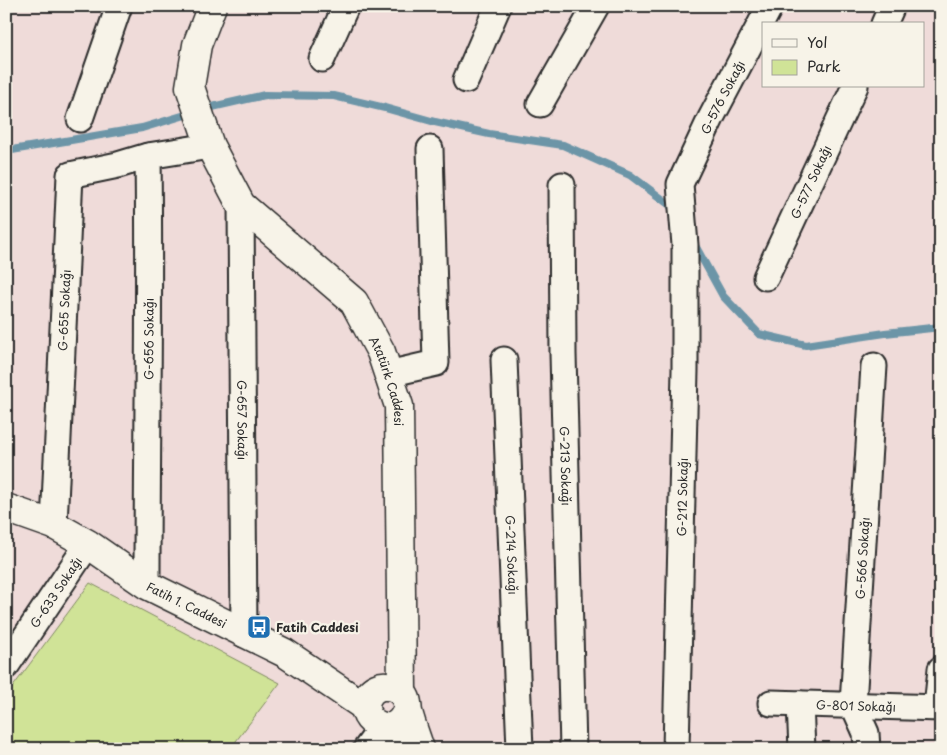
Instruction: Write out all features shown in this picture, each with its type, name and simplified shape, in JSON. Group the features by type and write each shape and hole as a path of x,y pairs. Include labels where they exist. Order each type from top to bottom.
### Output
{"street":[{"path":"80,118 118,6"},
{"name":"Atatürk Caddesi","path":"212,6 197,45 190,88 208,141 241,205 354,302 381,352 399,406 401,640 404,701 420,749"},
{"path":"322,58 346,6"},
{"path":"466,80 498,6"},
{"path":"540,104 596,6"},
{"name":"G-576 Sokağı","path":"680,189 680,184 711,118 770,6"},
{"path":"885,22 892,6"},
{"name":"G-577 Sokağı","path":"766,277 854,88"},
{"path":"148,156 208,141"},
{"path":"388,374 436,363 430,149"},
{"name":"G-655 Sokağı","path":"54,525 70,175 110,167 148,156"},
{"name":"G-656 Sokağı","path":"146,585 149,281 148,156"},
{"name":"G-213 Sokağı","path":"562,185 563,354 573,749"},
{"name":"G-212 Sokağı","path":"676,749 685,370 685,245 680,189"},
{"name":"G-657 Sokağı","path":"241,205 244,634"},
{"name":"G-214 Sokağı","path":"504,360 520,749"},
{"name":"G-566 Sokağı","path":"867,749 866,733 853,704 874,366"},
{"name":"Fatih 1. Caddesi","path":"6,508 54,525 88,544 146,585 285,653 374,708"},
{"name":"G-633 Sokağı","path":"6,666 88,544"},
{"path":"374,708 401,640"},
{"path":"939,708 941,669"},
{"path":"366,749 374,708 382,686 389,686 404,701 401,722 395,726 374,708"},
{"name":"G-801 Sokağı","path":"772,703 939,708"},
{"path":"800,704 802,749"},
{"path":"374,708 399,749"}],"green space":[{"path":"90,583 280,683 230,749 6,749 6,696"}],"waterway":[{"path":"6,151 142,128 212,107 265,95 334,96 489,134 563,145 630,175 670,205 674,212"},
{"path":"692,240 723,296 759,334 806,345 941,327"}],"place":[{"name":"Fatih Caddesi","path":"259,627"}]}
